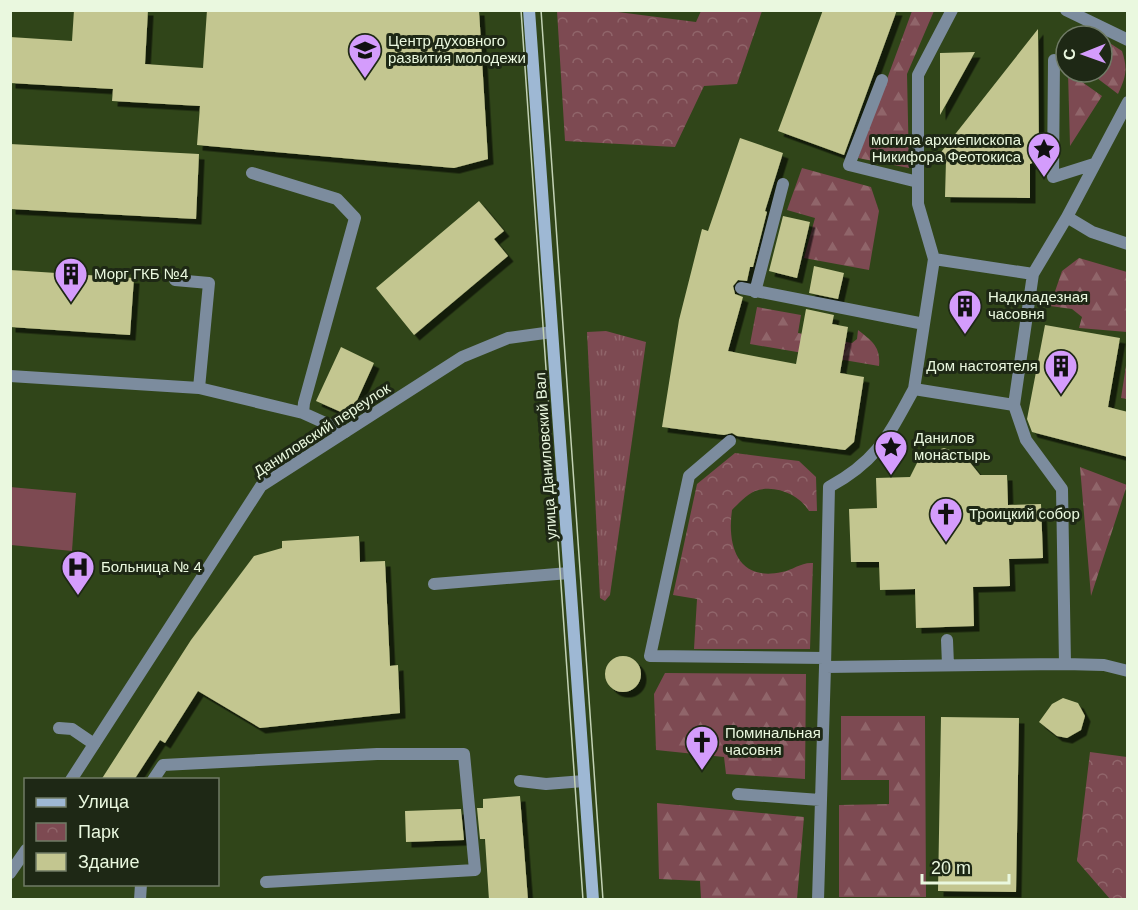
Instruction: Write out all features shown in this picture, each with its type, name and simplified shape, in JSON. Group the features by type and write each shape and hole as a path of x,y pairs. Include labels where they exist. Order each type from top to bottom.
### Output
{"main road":[{"name":"улица Даниловский Вал","path":"529,10 592,900"}],"street":[{"path":"818,900 829,487 851,475 880,448 914,389 934,259 918,204 918,75 952,10"},
{"path":"1066,10 1128,40"},
{"path":"1054,60 1053,177 1094,164"},
{"path":"882,80 849,165 918,182"},
{"path":"1065,664 1062,489 1026,440 1014,405 1033,274 1067,218 1128,102"},
{"path":"252,173 338,199 355,218 303,413"},
{"path":"755,292 783,184"},
{"path":"1067,218 1092,232 1128,244"},
{"path":"934,259 1033,274"},
{"path":"176,280 208,282 199,388"},
{"path":"741,288 924,324"},
{"name":"Даниловский переулок","path":"72,778 261,486 462,357 508,338 552,332"},
{"path":"10,376 199,388 303,413 345,432"},
{"path":"914,389 1014,405"},
{"path":"730,441 689,476 650,656 948,665 1104,665 1128,671"},
{"path":"434,584 569,573"},
{"path":"947,640 948,665"},
{"path":"59,728 72,729 94,744"},
{"path":"154,778 163,765 377,754 464,754 475,870 266,882"},
{"path":"520,781 546,784 584,781"},
{"path":"738,794 820,800"},
{"path":"10,873 24,853"}],"green space":[{"path":"557,11 610,11 696,22 701,11 762,11 737,84 704,86 675,147 565,141"},
{"path":"912,11 934,11 907,74 909,168 858,158"},
{"path":"1114,46 1122,51 1125,63 1123,83 1118,94 1105,84 1114,84"},
{"path":"1068,84 1085,84 1102,96 1070,146"},
{"path":"802,168 871,187 879,211 869,270 804,258 815,218 787,210"},
{"path":"1079,258 1127,272 1127,332 1079,328 1082,317 1072,309 1050,306 1062,271"},
{"path":"757,307 801,315 798,333 852,343 857,339 858,330 877,349 879,366 750,344"},
{"path":"606,331 646,342 610,595 605,601 600,598 587,332"},
{"path":"1127,359 1127,399 1121,398"},
{"path":"735,453 799,461 816,477 817,511 809,511 793,495 778,490 762,489 743,499 732,510 731,523 731,536 738,558 754,571 767,574 782,572 813,563 810,649 694,649 697,599 673,595 697,484"},
{"path":"1080,467 1127,485 1091,596"},
{"path":"10,487 76,493 72,551 11,545"},
{"path":"665,673 806,674 805,779 726,774 724,757 656,750 654,694"},
{"path":"841,716 925,716 926,897 839,897 839,805 889,804 889,780 841,780"},
{"path":"1090,752 1127,757 1127,899 1110,899 1077,861"},
{"path":"657,803 804,817 797,899 701,898 700,881 659,879"}],"building":[{"name":"Центр духовного развития молодежи","path":"74,10 148,10 145,64 203,68 207,10 479,10 488,159 454,168 197,145 200,106 112,101 113,89 10,83 10,37 72,41"},
{"path":"823,10 897,10 844,155 778,131"},
{"path":"1038,29 1039,160 1030,164 1030,198 945,197 946,160 938,156"},
{"path":"975,52 940,115 940,53"},
{"path":"740,138 783,153 765,211 767,212 753,267 750,267 747,281 738,280 733,286 735,294 743,297 728,351 796,364 806,309 834,315 832,324 848,327 840,373 864,377 854,442 845,450 737,436 732,433 724,435 662,427 679,320 702,229 708,231"},
{"path":"10,144 199,154 196,219 10,209"},
{"path":"479,201 504,231 494,239 508,256 414,335 376,288"},
{"path":"783,216 810,222 797,278 769,271"},
{"path":"814,266 844,273 838,299 809,293"},
{"name":"Морг ГКБ №4","path":"10,270 134,278 130,335 10,327"},
{"name":"Дом настоятеля","path":"1045,325 1120,338 1108,407 1128,412 1128,457 1032,432 1027,419"},
{"path":"341,347 374,363 350,416 316,401"},
{"name":"Троицкий собор","path":"944,448 964,455 980,475 1007,475 1008,505 1041,504 1043,558 1009,559 1010,586 973,587 974,626 916,628 915,589 880,590 879,562 851,562 849,509 877,508 876,478 910,477 919,459 925,454"},
{"path":"359,536 360,562 385,561 390,666 398,665 400,713 260,728 198,691 165,743 160,740 135,778 102,778 191,640 254,556 282,548 282,541"},
{"path":"623,656 636,661 641,674 636,687 623,692 610,687 605,674 610,661"},
{"path":"1063,698 1078,703 1085,716 1081,730 1067,738 1057,736 1039,722 1052,704"},
{"path":"941,717 1019,718 1016,892 938,891"},
{"path":"520,796 528,900 489,900 485,839 480,839 477,808 483,808 483,799"},
{"path":"461,809 464,840 406,842 405,811"}],"tram line":[{"path":"521,10 583,900"},
{"path":"541,10 603,900"}],"place":[{"name":"Центр духовного развития молодежи","path":"365,79"},
{"name":"могила архиепископа Никифора Феотокиса","path":"1044,178"},
{"name":"Морг ГКБ №4","path":"71,303"},
{"name":"Надкладезная часовня","path":"965,335"},
{"name":"Дом настоятеля","path":"1061,395"},
{"name":"Данилов монастырь","path":"891,476"},
{"name":"Троицкий собор","path":"946,543"},
{"name":"Больница № 4","path":"78,596"},
{"name":"Поминальная часовня","path":"702,771"}]}
